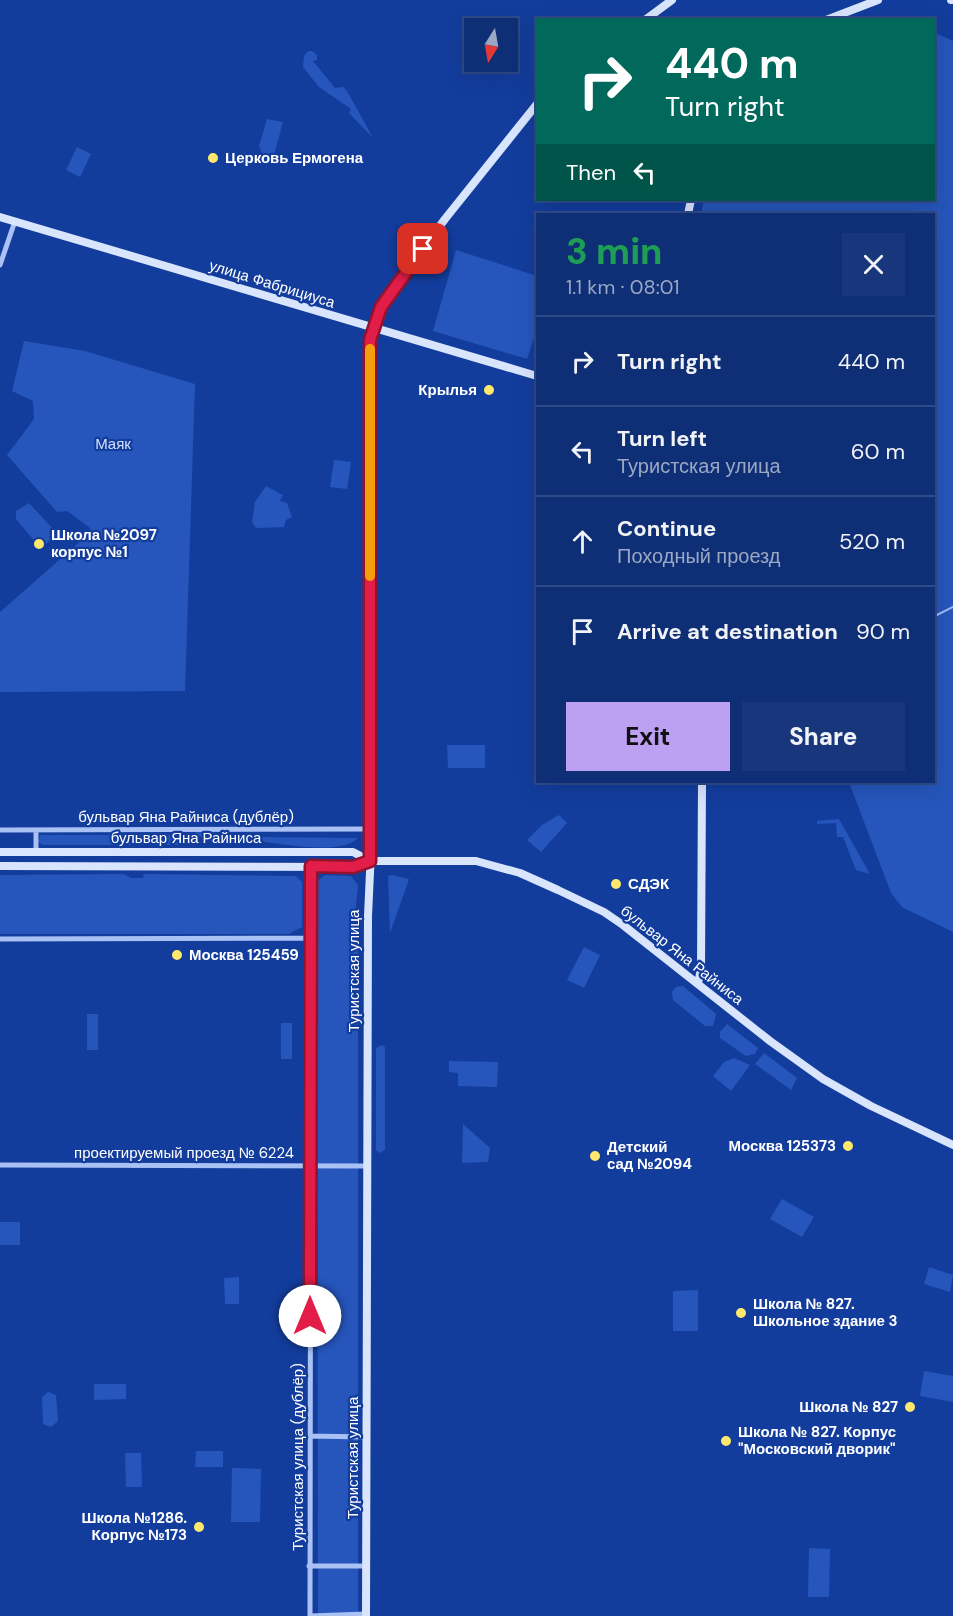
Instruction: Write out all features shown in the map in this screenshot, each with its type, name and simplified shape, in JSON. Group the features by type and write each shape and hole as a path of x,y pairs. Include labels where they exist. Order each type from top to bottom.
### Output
{"main road":[{"path":"648,18 672,0"},
{"path":"831,18 878,0"},
{"path":"372,327 381,307 423,249 536,105"},
{"name":"улица Фабрициуса","path":"0,217 536,376"},
{"name":"Туристская улица","path":"366,1615 372,829 370,381 372,327"},
{"path":"698,983 701,969 702,783"},
{"name":"бульвар Яна Райниса","path":"0,852 353,852 370,861"},
{"name":"бульвар Яна Райниса","path":"0,866 353,867 370,861 476,861 520,873 604,912 770,1041 823,1079 872,1106 953,1145"}],"street":[{"path":"0,265 15,222"},
{"name":"бульвар Яна Райниса (дублёр)","path":"0,830 372,829"},
{"path":"36,830 36,851"},
{"name":"Туристская улица (дублёр)","path":"310,1616 311,866"},
{"path":"0,939 311,938"},
{"name":"проектируемый проезд № 6224","path":"0,1165 368,1166"},
{"path":"310,1436 366,1437"},
{"path":"309,1566 366,1566"},
{"path":"310,1616 366,1615"}],"green space":[{"path":"935,33 953,41 953,932 902,907 891,893 849,783 935,783 935,213 701,213 704,201 935,201"},
{"path":"308,51 317,55 317,60 313,61 335,88 343,87 347,91 373,138 349,113 351,109 319,87 303,67 304,56"},
{"path":"267,119 283,122 273,158 263,155 259,146"},
{"path":"77,147 91,154 80,177 66,170"},
{"path":"456,250 536,276 536,331 527,359 433,331"},
{"name":"Маяк","path":"24,341 85,351 195,384 185,691 0,692 0,612 90,533 90,528 67,511 57,512 7,455 34,419 33,401 12,391"},
{"path":"334,460 351,462 347,489 330,487"},
{"path":"266,486 283,495 280,501 287,503 292,517 286,520 284,527 256,528 252,522 255,502"},
{"path":"29,503 54,530 53,537 46,544 37,544 16,519 16,511"},
{"path":"447,745 485,745 485,768 448,768"},
{"path":"559,815 567,823 541,852 527,840 542,825"},
{"path":"839,819 870,874 856,870 843,837 837,837 836,823 817,824 817,821"},
{"path":"196,832 206,833 206,837 194,837 194,842 180,845 43,845 38,842 41,833 41,835 196,835"},
{"path":"249,837 358,838 349,844 322,848 249,840"},
{"path":"124,874 131,878 143,878 144,874 296,876 302,882 302,927 289,934 0,934 0,875"},
{"path":"325,875 351,876 358,885 353,935 358,935 358,1616 318,1616 317,881"},
{"path":"388,876 409,879 390,933"},
{"path":"584,947 600,955 584,988 567,980"},
{"path":"683,986 716,1014 713,1026 705,1026 673,1000 672,992 676,987"},
{"path":"87,1014 98,1014 98,1050 87,1050"},
{"path":"281,1023 292,1023 292,1059 281,1059"},
{"path":"727,1024 758,1048 755,1054 746,1056 720,1038 720,1032"},
{"path":"382,1045 385,1047 385,1150 379,1153 376,1150 376,1048"},
{"path":"764,1053 797,1078 791,1090 755,1064"},
{"path":"734,1058 750,1065 731,1091 713,1076 724,1062"},
{"path":"449,1061 498,1062 497,1087 458,1086 458,1073 449,1072"},
{"path":"463,1124 490,1148 488,1162 462,1163"},
{"path":"782,1199 814,1217 802,1237 770,1219"},
{"path":"0,1222 20,1222 20,1245 0,1245"},
{"path":"929,1267 953,1275 950,1292 924,1284"},
{"path":"239,1277 239,1304 225,1304 224,1278"},
{"path":"698,1290 698,1331 673,1331 673,1291"},
{"path":"924,1371 953,1376 953,1402 920,1396"},
{"path":"94,1384 126,1384 126,1399 94,1400"},
{"path":"48,1392 56,1395 58,1421 51,1427 43,1424 42,1397"},
{"path":"196,1451 223,1451 223,1467 195,1467"},
{"path":"125,1453 141,1453 142,1487 126,1487"},
{"path":"232,1468 261,1469 260,1522 231,1522"},
{"path":"809,1548 830,1549 829,1597 808,1597"}],"waterway":[{"path":"935,616 953,607"}],"slow traffic":[{"path":"370,349 370,576"}],"place":[{"name":"Церковь Ермогена","path":"213,158"},
{"name":"Крылья","path":"489,390"},
{"name":"Школа №2097 корпус №1","path":"39,544"},
{"name":"СДЭК","path":"616,884"},
{"name":"Москва 125459","path":"177,955"},
{"name":"Москва 125373","path":"848,1146"},
{"name":"Детский сад №2094","path":"595,1156"},
{"name":"Школа № 827. Школьное здание 3","path":"741,1313"},
{"name":"Школа № 827","path":"910,1407"},
{"name":"Школа № 827. Корпус \"Московский дворик\"","path":"726,1441"},
{"name":"Школа №1286. Корпус №173","path":"199,1527"}],"route":[{"path":"310,1316 311,866 353,867 370,861 372,829 370,340 376,315 423,249"}]}
